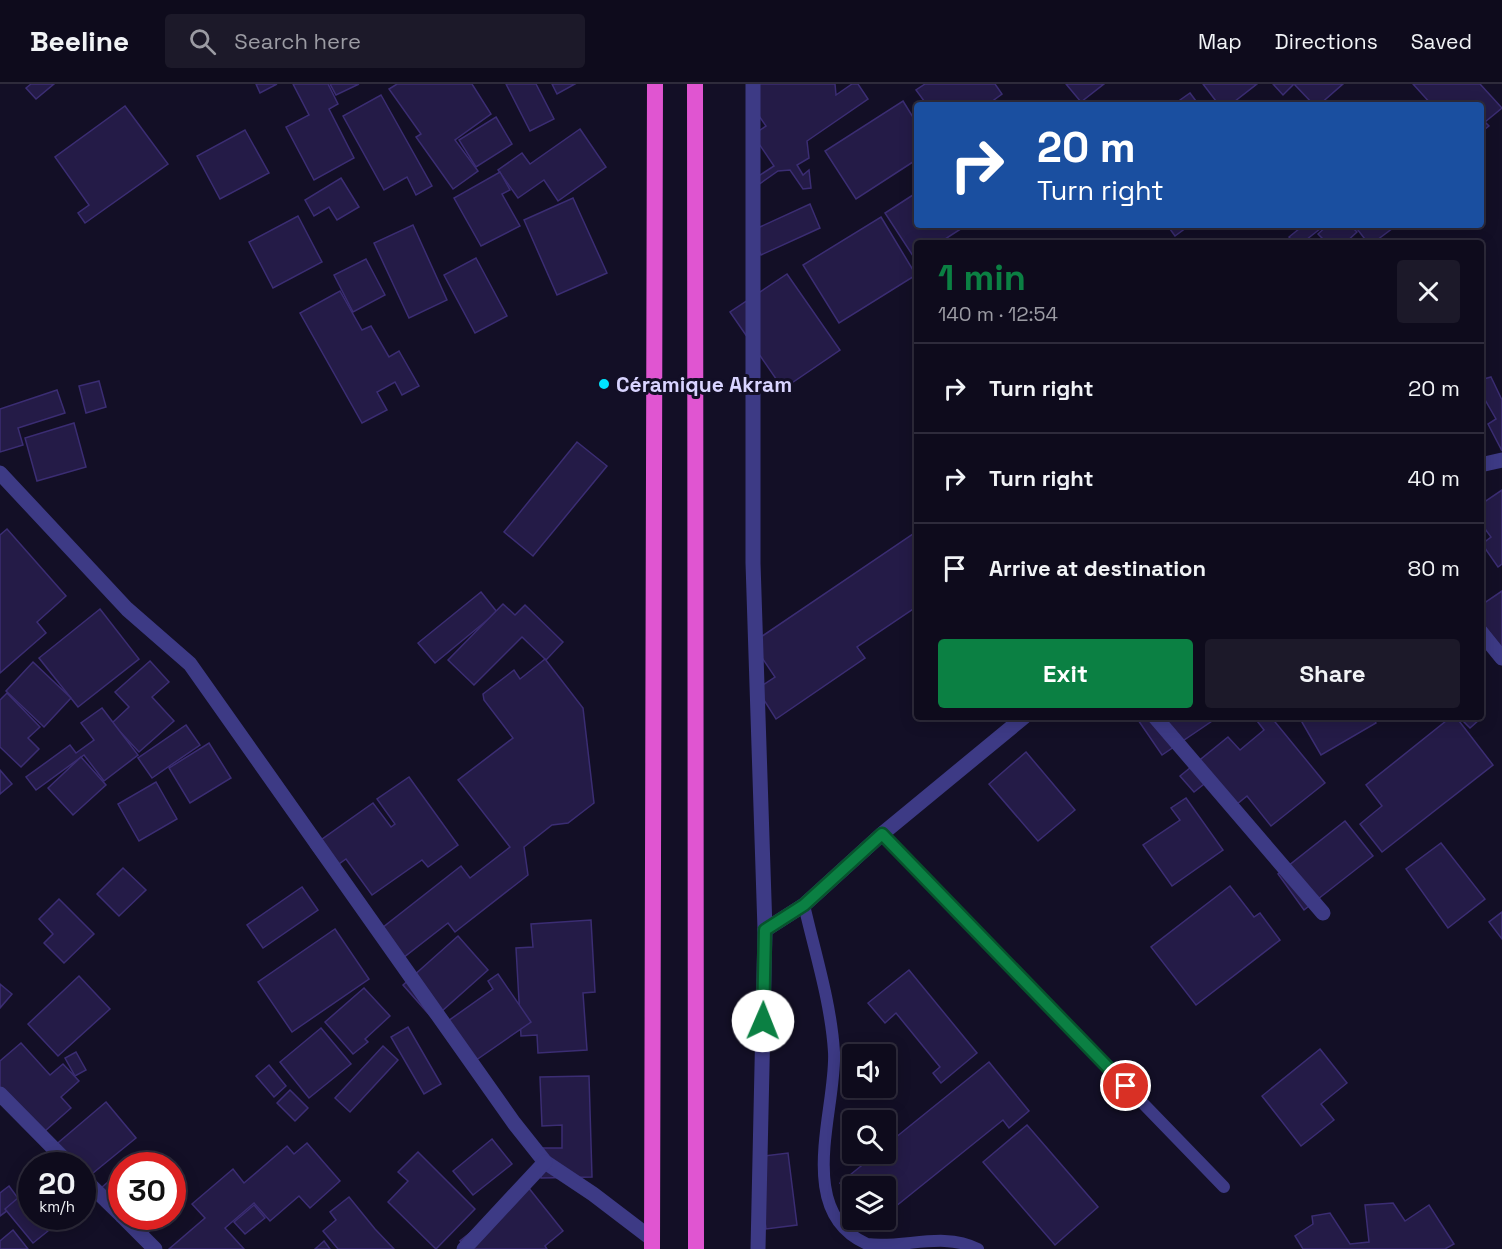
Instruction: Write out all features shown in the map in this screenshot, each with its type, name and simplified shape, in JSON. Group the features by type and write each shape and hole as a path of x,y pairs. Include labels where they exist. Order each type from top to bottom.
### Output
{"highway":[{"path":"652,1244 655,84"},
{"path":"695,84 696,1249"}],"street":[{"path":"753,84 753,563 765,930 758,1249"},
{"path":"1484,464 1502,460"},
{"path":"0,473 127,609 190,664 500,1104 544,1162 593,1194 652,1244"},
{"path":"1484,636 1502,658"},
{"path":"765,930 804,905 882,834 1020,720"},
{"path":"1158,720 1323,914"},
{"path":"0,1094 57,1152"},
{"path":"464,1249 544,1162"},
{"path":"96,1191 108,1202"},
{"path":"136,1230 155,1249"}],"lane":[{"path":"882,834 1224,1186"},
{"path":"804,905 831,1027 834,1054 823,1167 834,1213 849,1233 868,1245 902,1249 944,1241 978,1249"}],"building":[{"path":"31,84 54,84 36,99 26,88"},
{"path":"256,84 277,84 260,93"},
{"path":"293,84 328,84 338,104 329,109 354,158 314,180 286,127 309,115"},
{"path":"330,84 359,84 336,95"},
{"path":"397,84 472,84 491,114 455,140 478,171 453,189 416,137 421,134 389,89"},
{"path":"506,84 536,84 554,119 530,131"},
{"path":"552,84 575,84 557,94"},
{"path":"755,84 835,84 836,95 852,84 858,84 868,99 807,141 809,158 797,165 803,175 809,170 811,188 803,189 790,170 778,171 758,185 757,177 774,166 753,135 766,126 759,116"},
{"path":"925,84 995,84 1002,94 991,102 925,102 916,90"},
{"path":"1066,84 1104,84 1081,102"},
{"path":"1203,84 1257,84 1234,102 1217,102"},
{"path":"1273,84 1294,84 1283,95"},
{"path":"1294,84 1343,84 1322,102 1311,102"},
{"path":"1413,84 1480,84 1502,108 1485,122 1489,126 1484,130 1484,102 1429,102"},
{"path":"1190,93 1197,102 1177,102"},
{"path":"381,95 432,186 416,195 407,177 384,190 343,116"},
{"path":"903,101 914,119 914,161 856,199 825,151"},
{"path":"125,106 168,164 85,223 78,213 89,205 55,157"},
{"path":"496,117 512,144 476,167 459,140"},
{"path":"580,129 606,167 558,201 544,180 518,198 498,170 522,153 530,164"},
{"path":"245,130 269,173 220,199 197,156"},
{"path":"500,172 510,190 502,194 520,226 481,246 454,198"},
{"path":"341,178 359,207 337,220 329,207 314,216 305,200"},
{"path":"914,194 914,228 962,228 944,240 914,240 914,257 885,213"},
{"path":"573,198 607,273 557,295 524,220"},
{"path":"810,204 820,228 761,255 751,231"},
{"path":"298,216 322,262 273,288 249,242"},
{"path":"881,217 914,272 914,276 839,323 803,265"},
{"path":"413,225 447,300 409,318 374,243"},
{"path":"1169,228 1186,228 1175,236"},
{"path":"1300,228 1321,228 1306,240 1292,240 1289,237"},
{"path":"1325,228 1353,228 1357,232 1348,240 1324,240 1318,234"},
{"path":"1356,228 1393,228 1377,240 1366,240"},
{"path":"476,258 507,316 475,333 444,275"},
{"path":"366,259 385,295 353,312 334,275"},
{"path":"787,274 840,350 783,389 730,312"},
{"path":"340,291 362,330 371,326 389,357 399,351 419,386 402,395 395,382 377,392 387,410 362,423 300,313"},
{"path":"1491,377 1502,400 1502,451 1488,424 1496,419 1484,398 1484,379"},
{"path":"99,381 106,407 86,413 79,386"},
{"path":"57,390 65,413 18,428 23,445 0,452 0,409"},
{"path":"74,423 86,467 37,481 25,438"},
{"path":"577,442 607,466 533,556 504,532"},
{"path":"1502,490 1502,564 1498,567 1484,547 1484,542 1491,537 1484,527 1484,502"},
{"path":"7,529 66,596 37,622 46,633 0,673 0,535"},
{"path":"914,533 914,608 857,647 865,658 776,719 757,689 775,677 752,643"},
{"path":"1502,591 1502,649 1484,625 1484,603"},
{"path":"481,592 497,612 435,663 418,643"},
{"path":"503,604 515,615 525,605 563,642 546,660 522,637 474,685 448,660"},
{"path":"100,609 139,659 78,707 39,658"},
{"path":"545,659 583,708 594,803 568,823 552,825 524,847 528,875 455,932 448,923 399,961 382,928 461,866 470,878 510,847 458,780 513,738 484,700 483,694 514,670 520,679"},
{"path":"150,661 169,682 152,697 174,721 139,752 112,723 129,707 115,692"},
{"path":"33,662 71,698 44,727 6,691"},
{"path":"7,693 40,727 28,738 39,749 21,767 0,747 0,700"},
{"path":"102,708 138,755 104,781 84,755 36,790 26,777 70,745 76,753 94,740 81,723"},
{"path":"1138,720 1214,720 1162,755"},
{"path":"1256,720 1273,720 1325,783 1271,826 1247,796 1231,809 1208,781 1194,792 1180,776 1228,737 1240,750 1264,730"},
{"path":"1301,720 1374,720 1376,723 1321,755"},
{"path":"1447,720 1458,720 1493,765 1382,852 1360,824 1382,806 1366,785"},
{"path":"1462,720 1479,720 1470,728"},
{"path":"186,725 200,745 152,778 138,758"},
{"path":"209,743 231,778 190,803 169,768"},
{"path":"1026,752 1075,810 1038,841 989,784"},
{"path":"81,757 106,785 73,815 48,788"},
{"path":"0,770 12,784 0,794"},
{"path":"409,777 458,845 428,867 422,860 372,895 346,859 329,871 311,847 373,803 391,827 395,824 377,799"},
{"path":"156,782 177,819 139,841 118,804"},
{"path":"1186,798 1223,850 1172,886 1143,845 1180,820 1171,808"},
{"path":"1345,821 1373,856 1304,910 1278,874"},
{"path":"1441,843 1485,899 1448,928 1406,869"},
{"path":"123,868 146,890 119,916 97,894"},
{"path":"1230,886 1254,917 1260,913 1280,940 1196,1005 1151,947"},
{"path":"302,887 318,910 263,948 247,925"},
{"path":"59,899 94,934 64,963 44,943 53,934 39,919"},
{"path":"1502,912 1502,939 1489,922"},
{"path":"591,920 595,992 583,993 587,1050 538,1053 537,1035 521,1036 516,948 533,947 531,924"},
{"path":"335,929 369,979 292,1032 258,982"},
{"path":"458,936 488,970 433,1019 403,985"},
{"path":"909,970 977,1053 941,1083 933,1073 940,1067 896,1013 885,1023 868,1003"},
{"path":"498,974 531,1022 469,1065 441,1026 493,989 488,981"},
{"path":"79,976 110,1009 58,1056 28,1024"},
{"path":"0,984 12,994 0,1008"},
{"path":"364,988 390,1016 365,1039 368,1042 353,1054 325,1022"},
{"path":"408,1027 441,1084 424,1094 391,1037"},
{"path":"321,1028 351,1064 309,1098 280,1062"},
{"path":"21,1043 50,1075 63,1064 79,1081 61,1097 71,1108 36,1139 0,1098 0,1061"},
{"path":"383,1046 398,1060 350,1112 335,1098"},
{"path":"1320,1049 1347,1083 1321,1104 1334,1120 1301,1146 1262,1096"},
{"path":"76,1052 86,1070 75,1076 65,1058"},
{"path":"989,1062 1029,1111 1009,1128 1003,1120 896,1206 896,1176 849,1176 864,1164 896,1164 896,1137"},
{"path":"269,1065 286,1086 274,1097 256,1076"},
{"path":"589,1076 592,1177 541,1178 540,1148 562,1148 562,1125 542,1126 540,1077"},
{"path":"290,1090 308,1108 295,1121 277,1103"},
{"path":"106,1102 136,1138 119,1152 108,1152 108,1161 96,1171 96,1152 47,1152"},
{"path":"1027,1125 1098,1207 1055,1245 983,1162"},
{"path":"492,1139 512,1164 473,1195 453,1171"},
{"path":"307,1143 340,1181 310,1208 299,1196 270,1221 254,1203 225,1228 244,1249 169,1249 205,1218 192,1204 233,1169 244,1183 287,1146 294,1154"},
{"path":"418,1152 475,1209 436,1249 388,1202 408,1181 398,1172"},
{"path":"788,1153 797,1225 766,1229 757,1157"},
{"path":"108,1182 108,1196 101,1188"},
{"path":"9,1186 18,1198 18,1202 0,1216 0,1193"},
{"path":"528,1187 563,1231 545,1246 547,1249 466,1249 460,1241"},
{"path":"349,1197 394,1249 338,1249 323,1231 336,1220 330,1212"},
{"path":"18,1198 18,1225 5,1209"},
{"path":"1393,1203 1405,1221 1429,1205 1454,1244 1445,1249 1303,1249 1295,1236 1313,1224 1312,1216 1330,1213 1350,1244 1369,1242 1365,1205"},
{"path":"254,1205 265,1218 245,1234 234,1222"},
{"path":"13,1230 28,1249 0,1249 0,1241"},
{"path":"22,1230 47,1230 48,1231 33,1243"},
{"path":"140,1230 151,1230 145,1235"},
{"path":"324,1241 330,1249 315,1249"}],"place":[{"name":"Céramique Akram","path":"604,384"}],"route":[{"path":"763,1021 765,930 804,905 882,834 1126,1086"}]}
